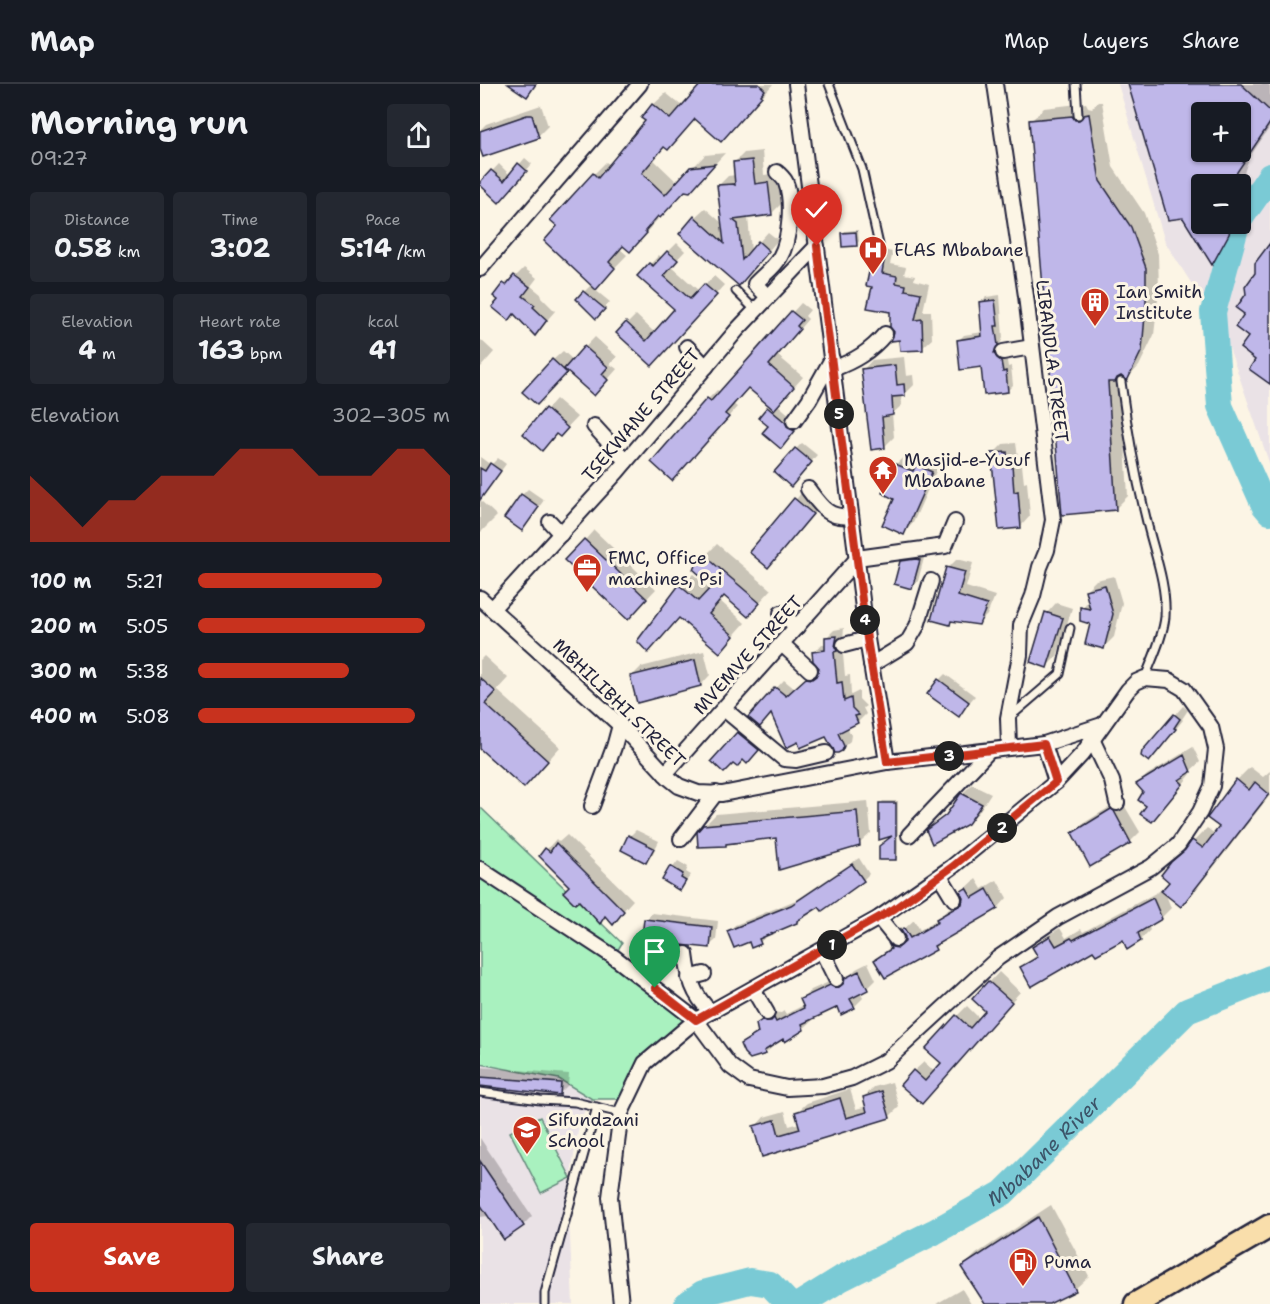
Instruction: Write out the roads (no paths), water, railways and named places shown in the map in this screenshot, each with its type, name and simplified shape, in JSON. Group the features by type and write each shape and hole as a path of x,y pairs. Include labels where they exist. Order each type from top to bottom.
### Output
{"main road":[{"path":"1136,1304 1270,1226"}],"street":[{"path":"480,269 640,84"},
{"path":"796,84 867,639 887,762"},
{"name":"LIBANDLA STREET","path":"995,84 1032,347 1053,520 1047,550 1033,596 1021,625 1020,655 1008,718 1010,747"},
{"path":"768,297 755,284 780,258 786,244 788,230 790,202 786,181 777,172"},
{"name":"TSEKWANE STREET","path":"492,609 626,461 705,367 817,246"},
{"path":"794,421 832,364 854,361 875,346 885,334"},
{"path":"687,347 705,367"},
{"path":"1003,352 1032,347"},
{"path":"594,426 626,461"},
{"path":"808,489 825,510 839,517 851,516"},
{"path":"550,522 561,534"},
{"path":"857,558 945,546 955,522"},
{"name":"MVEMVE STREET","path":"665,774 857,558"},
{"path":"871,665 907,643 917,626 931,581"},
{"name":"MBHILIBHI STREET","path":"480,598 620,725 665,774 679,786 698,793 716,794 887,762 1044,744 1102,725"},
{"path":"781,613 796,627"},
{"path":"844,645 867,639"},
{"path":"782,644 810,670"},
{"path":"480,869 614,957 696,1020 730,1066 749,1080 787,1088 823,1086 852,1078 886,1061 998,958 1058,916 1151,867 1178,845 1200,812 1212,786 1216,749 1211,727 1184,689 1169,680 1145,678 1136,682 1083,753 1056,782 940,876 879,918 696,1020 645,1063 630,1099 621,1113 610,1197 621,1304"},
{"path":"724,709 784,759 796,760 826,753"},
{"path":"592,806 620,725"},
{"path":"1092,739 1112,781 1118,803"},
{"path":"1044,744 1056,782"},
{"path":"909,835 988,752"},
{"path":"681,839 716,794"},
{"path":"940,876 954,899"},
{"path":"879,918 896,939"},
{"path":"822,951 836,979"},
{"path":"686,954 689,978 700,1002 711,1012"},
{"path":"689,978 704,974"},
{"path":"753,989 767,1013"}],"lane":[{"path":"829,84 862,169 879,245"},
{"path":"1076,84 1078,115"},
{"path":"736,291 756,311"},
{"path":"1121,382 1137,476 1162,577 1165,617 1145,678"},
{"path":"1008,718 1060,674 1070,628"},
{"path":"480,1092 576,1102 621,1113"},
{"path":"545,1304 545,1293 597,1107"}],"waterway":[{"name":"Mbabane River","path":"1251,203 1270,176"},
{"name":"Mbabane River","path":"1234,234 1213,312 1220,406 1264,505 1270,512"},
{"name":"Mbabane River","path":"800,1304 842,1278 934,1232 1003,1193 1187,1011 1270,978"},
{"name":"Mbabane River","path":"687,1304 703,1293 750,1281 770,1284 789,1304"}],"place":[{"name":"FLAS Mbabane","path":"873,276"},
{"name":"Ian Smith Institute","path":"1095,328"},
{"name":"Masjid-e-Yusuf Mbabane","path":"883,496"},
{"name":"FMC, Office machines, Psi","path":"587,594"},
{"name":"Sifundzani School","path":"527,1156"},
{"name":"Puma","path":"1023,1288"}]}
